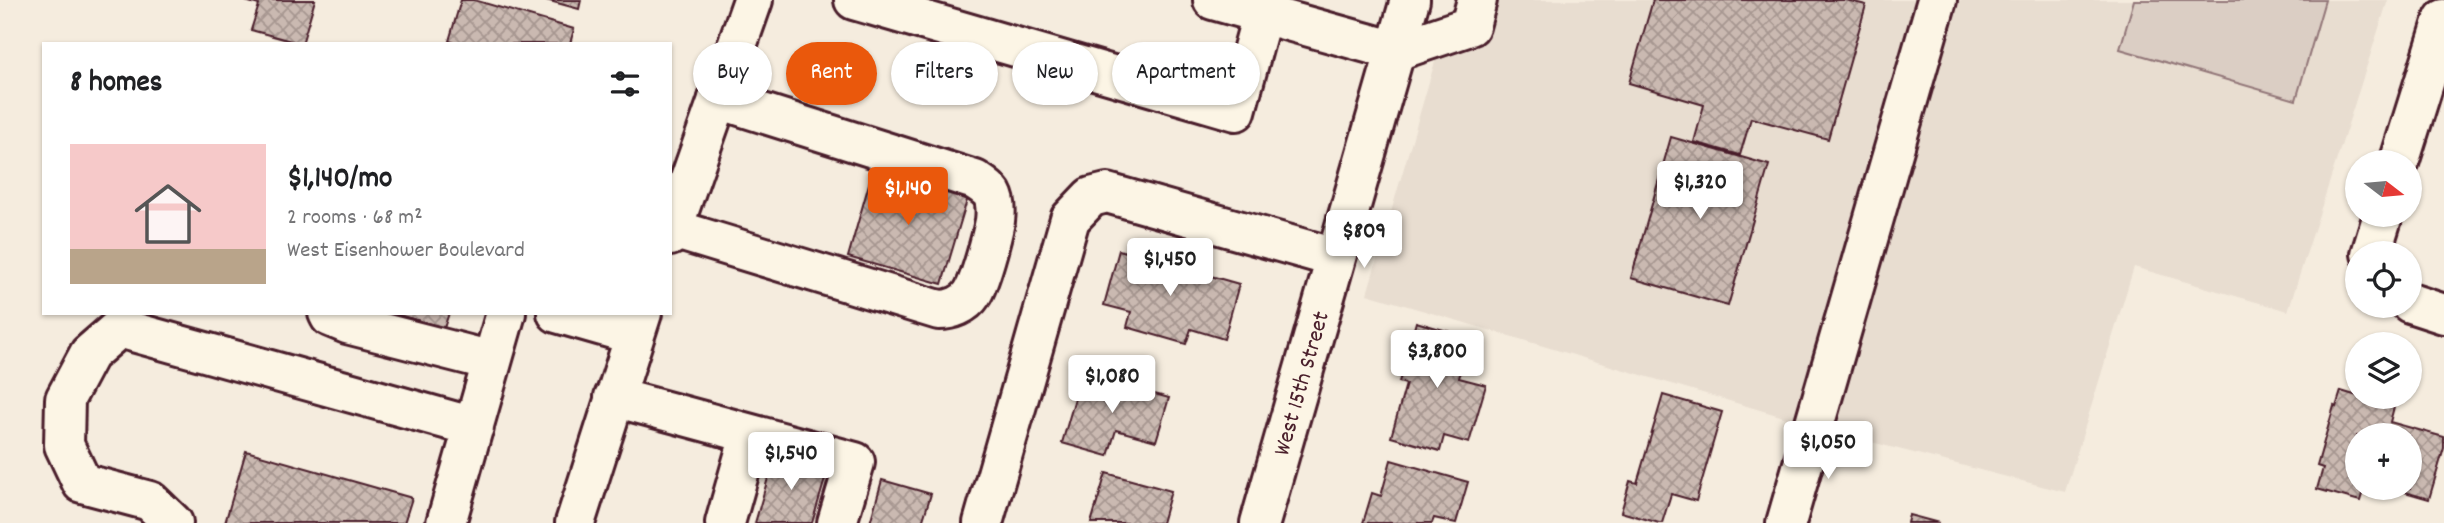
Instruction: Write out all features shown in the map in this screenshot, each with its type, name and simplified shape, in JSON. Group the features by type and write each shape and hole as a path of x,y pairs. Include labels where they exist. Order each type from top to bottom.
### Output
{"main road":[{"path":"738,42 752,0"},
{"path":"854,0 894,6 1236,111 1283,9"},
{"path":"1213,0 1283,9 1396,51 1470,26 1477,0"},
{"name":"West 15th Street","path":"1260,523 1410,0"},
{"path":"1786,523 1937,0"},
{"path":"2403,150 2444,19"},
{"path":"672,229 716,105"},
{"path":"672,232 939,310 949,310 961,305 972,295 995,219 992,194 985,187 975,180 737,105"},
{"path":"983,523 1070,219 1091,197 1107,193 1336,258"},
{"path":"2422,307 2444,314"},
{"path":"329,315 348,324 492,361"},
{"path":"446,523 505,315"},
{"path":"572,315 638,324 575,523"},
{"path":"173,523 150,501 82,483 64,446 65,399 89,354 119,328 474,427"},
{"path":"614,397 855,462 837,523"},
{"path":"725,523 750,435"}],"shaded area":[{"path":"1453,0 2388,0 2288,311 2134,267 2065,492 1848,436 1367,294"},
{"path":"2134,0 2325,0 2296,100 2120,49"}],"building":[{"path":"242,0 315,0 303,42 251,30 259,5"},
{"path":"461,0 474,0 574,29 571,42 449,41"},
{"path":"546,0 581,0 579,9"},
{"path":"1653,0 1846,0 1866,5 1828,139 1751,118 1740,155 1694,142 1704,105 1629,83"},
{"path":"1671,137 1769,165 1728,306 1631,278"},
{"path":"873,170 968,197 942,284 848,257"},
{"path":"1119,250 1239,284 1224,339 1191,329 1186,344 1127,327 1131,312 1104,305"},
{"path":"399,315 448,315 444,328"},
{"path":"1416,322 1471,338 1459,378 1486,385 1469,443 1444,436 1440,451 1391,437 1406,384 1399,382"},
{"path":"1082,374 1169,398 1156,441 1116,430 1108,456 1062,443"},
{"path":"2341,391 2345,392 2345,409 2393,409 2390,422 2394,423 2345,423 2345,497 2317,489 2323,468 2317,466 2334,406 2336,407"},
{"path":"1663,395 1722,412 1696,501 1671,494 1662,523 1659,523 1621,512 1630,481 1637,483"},
{"path":"2422,431 2444,437 2444,448 2429,499 2422,497"},
{"path":"246,451 412,498 404,523 225,523"},
{"path":"775,454 828,469 812,523 755,523"},
{"path":"1391,460 1468,482 1456,523 1434,518 1432,523 1363,523 1372,493 1381,496"},
{"path":"1106,473 1171,491 1162,523 1091,523"},
{"path":"882,480 931,494 922,523 870,523"},
{"path":"1909,515 1939,523 1907,523"}]}
